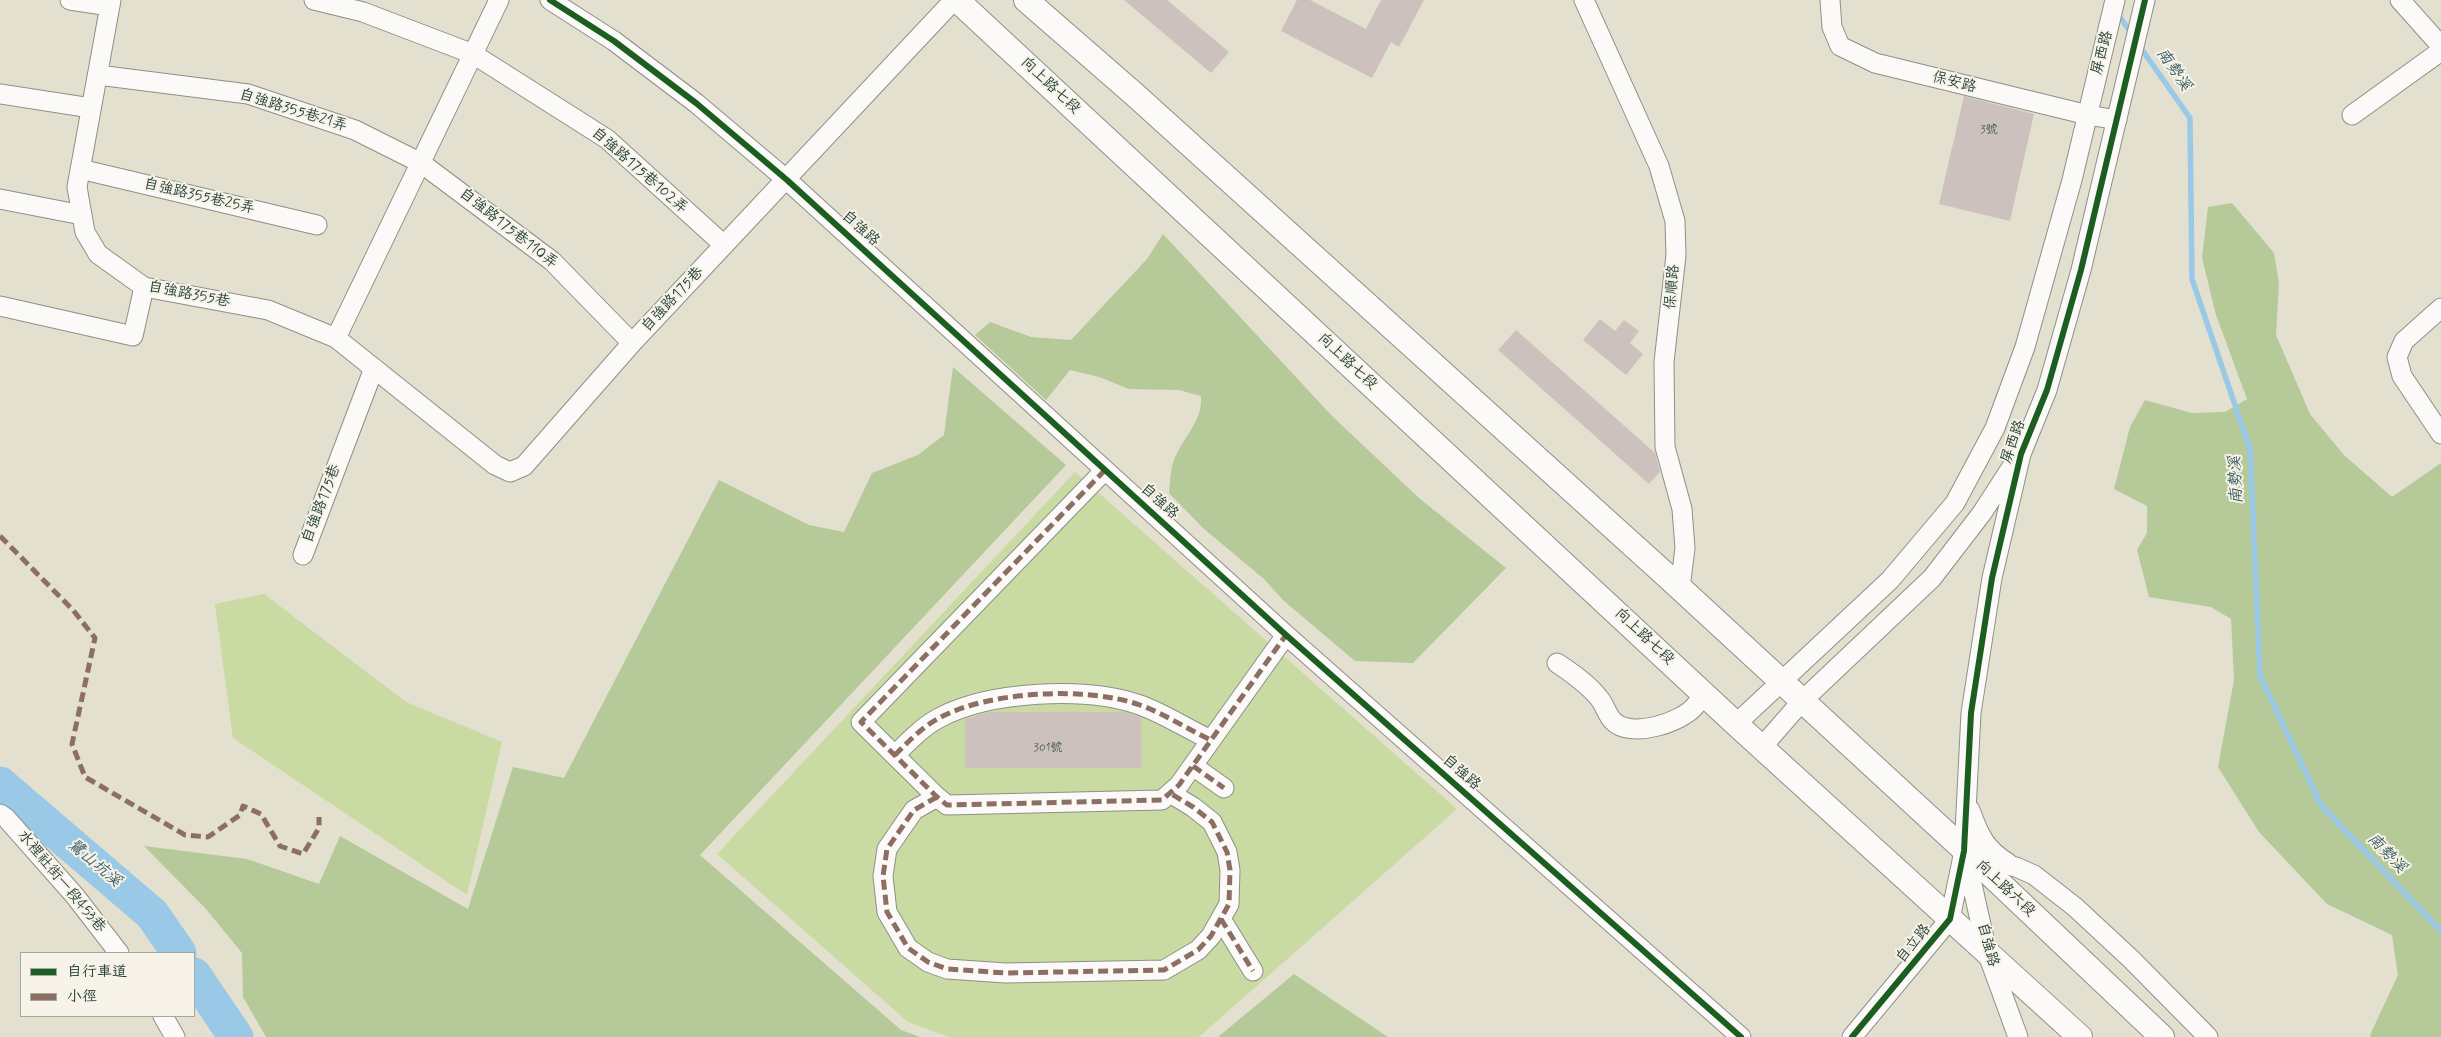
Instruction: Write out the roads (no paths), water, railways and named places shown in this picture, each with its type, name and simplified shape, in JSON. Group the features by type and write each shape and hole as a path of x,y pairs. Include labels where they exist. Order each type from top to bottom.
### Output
{"main road":[{"name":"向上路七段","path":"956,0 1736,724"},
{"path":"1026,0 1156,114 1680,588 1780,683"},
{"name":"向上路六段","path":"1780,683 1969,854 2162,1037"},
{"path":"1736,724 2080,1037"}],"street":[{"path":"70,0 111,3"},
{"name":"自強路175巷102弄","path":"314,0 363,12 473,54 607,139 724,245"},
{"path":"336,338 499,0"},
{"name":"自強路","path":"550,0 614,41 689,97 787,180 1286,635 1741,1037"},
{"name":"自強路175巷","path":"336,338 495,464 510,472 524,466 632,343 956,0"},
{"name":"保順路","path":"1584,0 1659,166 1675,222 1676,255 1664,362 1665,447 1682,509 1685,548 1680,588"},
{"name":"保安路","path":"1830,0 1832,27 1840,46 1875,63 2088,115 2117,120"},
{"path":"2400,0 2441,46"},
{"name":"自強路355巷","path":"111,3 77,187 86,232 98,254 144,287 268,310 336,338"},
{"name":"屏西路","path":"1969,854 1967,801 1970,713 1992,578 2021,454 2047,390 2081,270 2144,4"},
{"name":"屏西路","path":"1736,724 1890,580 1959,495 1995,428 2026,347 2088,115 2113,9"},
{"path":"2352,115 2441,51"},
{"name":"自強路355巷21弄","path":"98,75 248,94 355,130 421,163"},
{"path":"0,94 91,108"},
{"name":"自強路175巷110弄","path":"421,163 552,261 632,343"},
{"name":"自強路355巷25弄","path":"80,169 317,225"},
{"path":"0,199 82,215"},
{"path":"0,306 133,336 144,287"},
{"path":"2441,308 2404,341 2397,357 2402,376 2441,434"},
{"name":"自強路175巷","path":"303,555 374,368"},
{"name":"屏西路","path":"1762,747 1802,701 1932,578 1982,513 2021,454"},
{"path":"1105,470 862,722 937,797 947,806 1162,800 1179,785 1286,635"},
{"path":"1557,663 1580,679 1599,698 1614,722 1636,731 1664,724 1684,714 1695,707 1703,693"},
{"path":"895,755 937,719 964,707 993,700 1037,695 1105,698 1138,704 1166,715 1211,740"},
{"path":"1193,766 1224,788"},
{"path":"937,797 914,810 887,849 883,876 887,912 908,948 928,962 947,969 972,972 1164,970 1198,950 1211,936 1228,904 1230,870 1227,852 1212,822 1193,807 1170,793"},
{"path":"1967,801 1979,835 1993,854 2034,875 2075,907 2131,959 2208,1037"},
{"name":"水裡社街一段453巷","path":"0,814 6,818 76,896 118,952"},
{"path":"1969,854 2016,867"},
{"name":"自強路","path":"1969,854 1987,952 2018,1037"},
{"name":"自立路","path":"1852,1037 1950,919 1969,854"},
{"path":"1220,920 1253,971"},
{"path":"164,1017 175,1037"}],"waterway":[{"name":"南勢溪","path":"2117,13 2132,34"},
{"name":"南勢溪","path":"2138,44 2190,118 2192,279 2250,449 2260,676 2321,805 2441,931"},
{"name":"鷺山坑溪","path":"0,784 152,914 178,952"},
{"name":"鷺山坑溪","path":"195,976 236,1037"}]}
